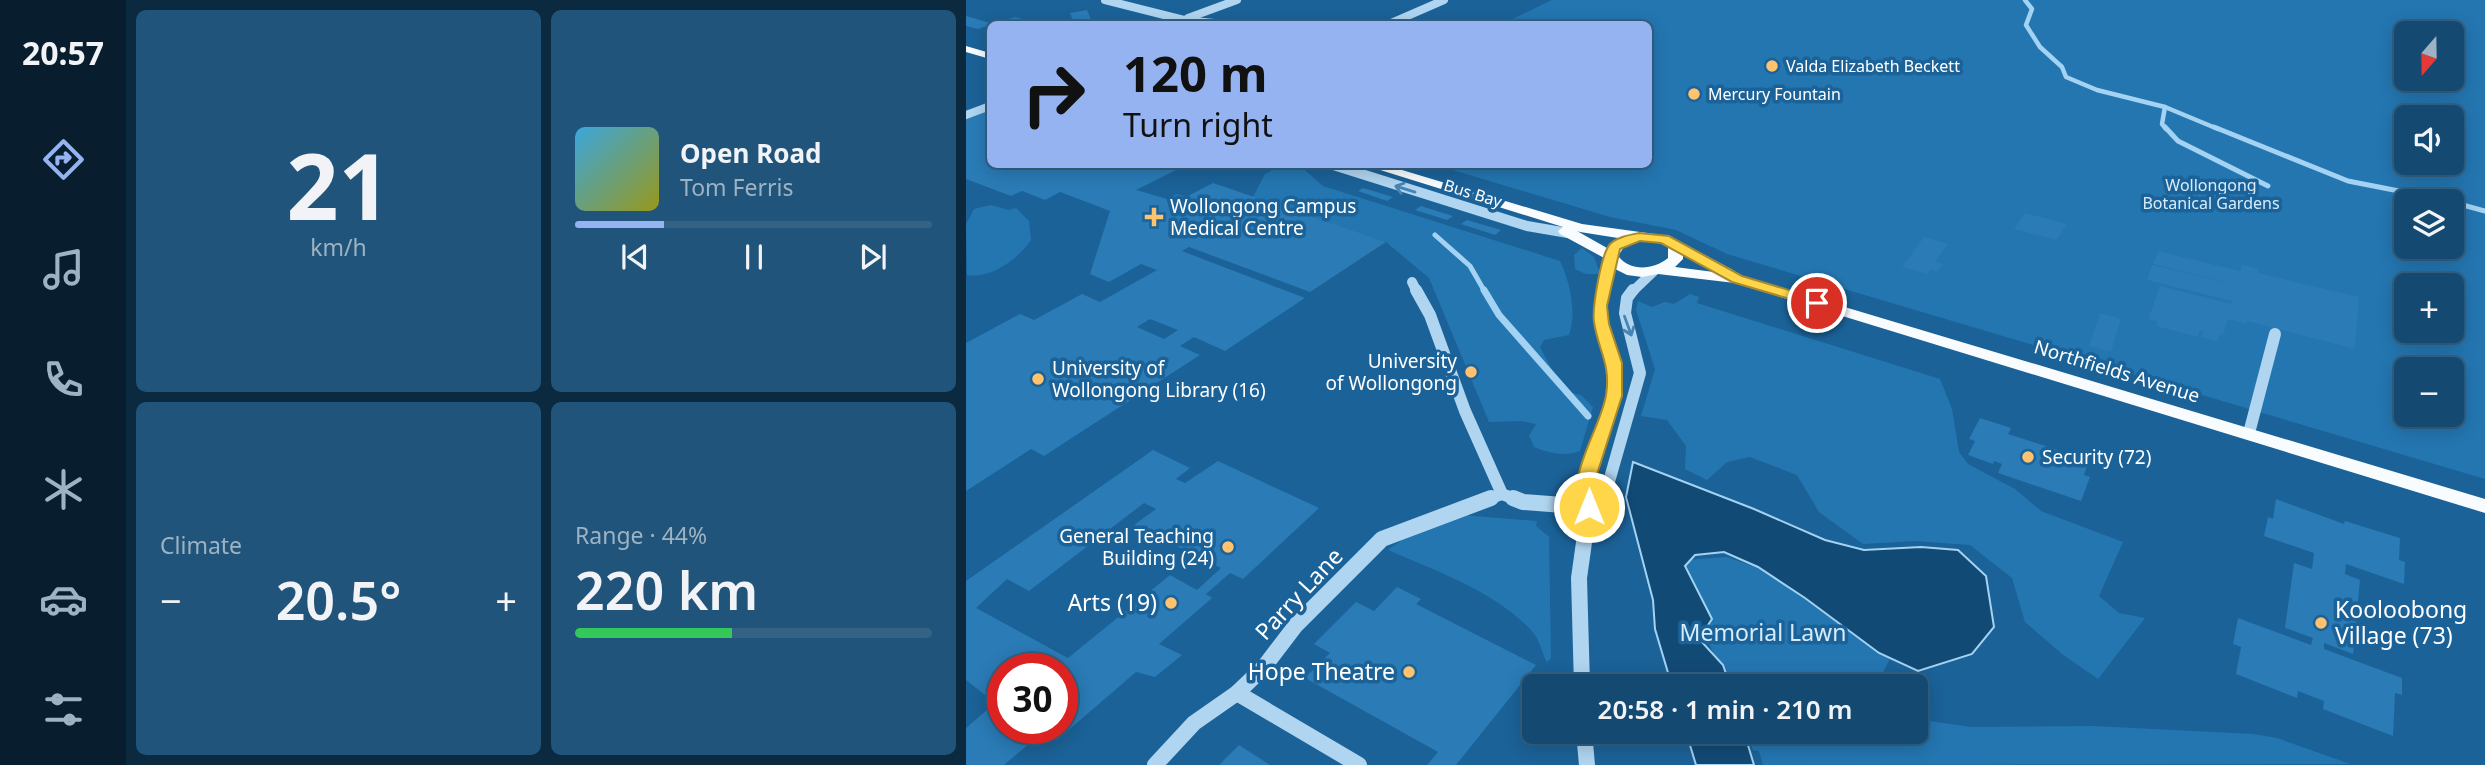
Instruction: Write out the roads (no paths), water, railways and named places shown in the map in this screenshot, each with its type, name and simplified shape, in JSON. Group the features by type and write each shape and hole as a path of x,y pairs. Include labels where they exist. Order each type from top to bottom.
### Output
{"main road":[{"path":"966,43 987,49"},
{"path":"966,49 987,56"},
{"path":"1382,168 1597,232 1639,237"},
{"path":"1532,213 1612,258 1619,244 1639,237"},
{"name":"Northfields Avenue","path":"1639,237 1664,239 1737,279"},
{"path":"1657,271 1676,259 1675,246"},
{"name":"Northfields Avenue","path":"1612,258 1629,271 1737,279 2485,506"}],"street":[{"path":"1105,0 1200,21"},
{"path":"1184,19 1237,0"},
{"path":"1396,21 1444,0"},
{"path":"966,115 987,107"},
{"name":"Bus Bay","path":"1342,168 1527,226 1568,233"},
{"path":"1582,674 1579,578 1589,507 1583,490 1614,396 1614,363 1601,324 1600,306 1612,258"},
{"path":"1412,282 1430,316 1465,411 1502,494 1523,502 1589,507 1606,492 1640,373 1639,360 1623,309 1626,300 1657,271"},
{"path":"2249,433 2274,334"},
{"name":"Parry Lane","path":"1155,765 1194,723 1237,693 1264,667 1296,625 1382,539 1502,494"},
{"path":"1237,693 1359,765"},
{"path":"1585,744 1587,765"}],"waterway":[{"path":"2025,0 2032,9 2026,25 2040,47 2062,67 2066,77 2097,90 2165,107"},
{"path":"2165,107 2218,129"},
{"path":"2165,107 2162,124 2166,129"},
{"path":"2165,127 2178,141 2268,186"},
{"path":"2214,127 2348,181 2394,190"},
{"path":"2464,205 2485,211"},
{"path":"1435,235 1470,266 1485,292"},
{"path":"1484,290 1499,315 1588,416"}],"place":[{"name":"Valda Elizabeth Beckett","path":"1772,66"},
{"name":"Mercury Fountain","path":"1694,94"},
{"name":"Wollongong Campus Medical Centre","path":"1154,217"},
{"name":"University of Wollongong","path":"1471,372"},
{"name":"University of Wollongong Library (16)","path":"1038,379"},
{"name":"Security (72)","path":"2028,457"},
{"name":"General Teaching Building (24)","path":"1228,547"},
{"name":"Arts (19)","path":"1171,603"},
{"name":"Kooloobong Village (73)","path":"2321,623"},
{"name":"Hope Theatre","path":"1409,672"}],"park label":[{"name":"Wollongong Botanical Gardens","path":"2211,194"},
{"name":"Memorial Lawn","path":"1763,633"}]}
